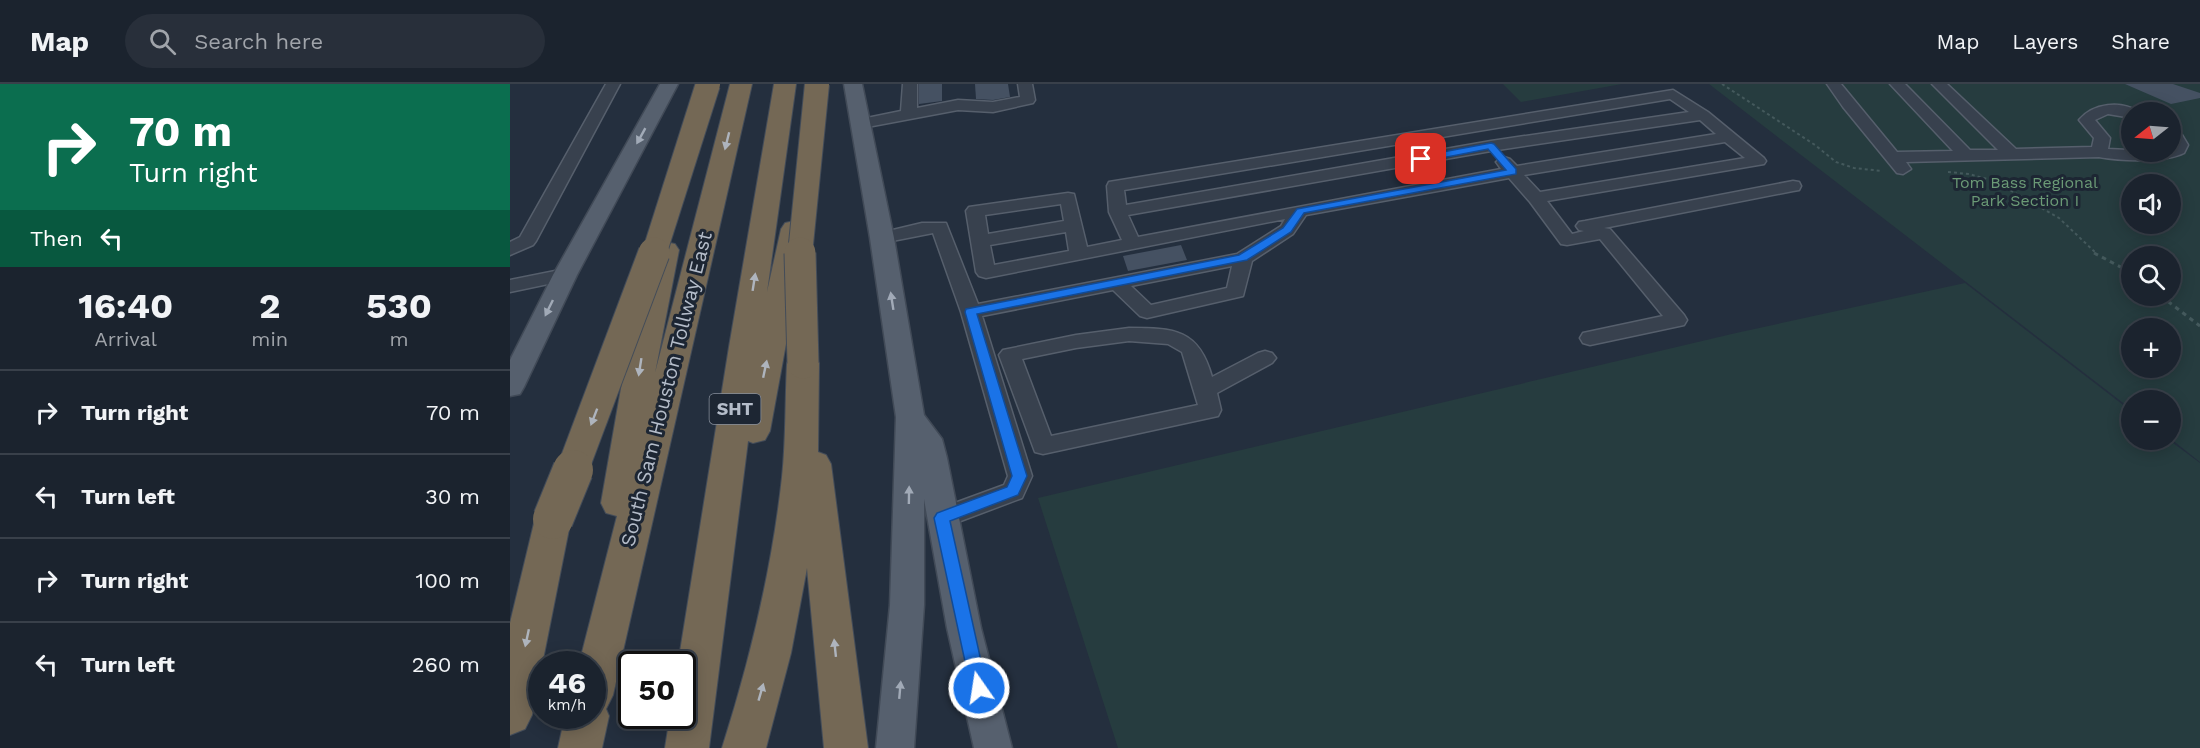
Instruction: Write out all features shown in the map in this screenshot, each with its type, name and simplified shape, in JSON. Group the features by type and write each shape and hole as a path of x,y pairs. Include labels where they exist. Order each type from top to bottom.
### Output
{"highway":[{"path":"596,651 642,354 702,84"},
{"path":"510,605 553,519 629,327 694,133 708,84"},
{"name":"South Sam Houston Tollway East","path":"603,651 741,84"},
{"name":"SHT","path":"688,742 742,359 785,84"},
{"path":"688,742 792,241 819,84"},
{"path":"744,748 762,689 786,586 798,490 803,363 800,244 819,84"},
{"path":"803,363 846,748"},
{"path":"510,715 553,519"}],"main road":[{"path":"510,387 565,275 669,84"},
{"path":"853,84 882,238 910,417 907,605 894,748"},
{"path":"910,417 927,439 964,628 993,748"}],"street":[{"path":"510,249 527,241 613,84"},
{"path":"909,112 910,84"},
{"path":"861,123 909,112 958,105 993,107 1028,100 1025,84"},
{"path":"1834,84 1905,172"},
{"path":"1897,84 1966,155"},
{"path":"1939,84 2013,155"},
{"path":"1132,243 1118,212 1114,186 1673,94 1703,115 1726,137 1793,186 1561,231"},
{"path":"2099,152 2102,138 2087,120 2098,112 2121,109"},
{"path":"1118,212 1491,146 1703,115"},
{"path":"1476,127 1536,198 1567,240 1604,233 1677,320 1590,338"},
{"path":"1079,254 1068,198 975,212 986,272 1513,171 1726,137"},
{"path":"1894,157 2099,152 2121,155"},
{"path":"1536,198 1758,161"},
{"path":"971,312 1243,258 1287,230 1300,211"},
{"path":"980,241 1073,225"},
{"path":"882,238 922,228 940,227 971,312 1020,476 1013,491 942,518"},
{"path":"1118,284 1147,312 1236,292 1243,258"},
{"path":"510,285 565,275"},
{"path":"1127,333 1176,338 1191,349 1205,390 1210,410 1043,446 1010,355 1127,333"},
{"path":"1205,390 1265,358"}],"path":[{"path":"1722,84 1787,126 1836,162 1854,168 1905,172 1952,172 1994,181 2060,218 2094,253 2121,267"},
{"path":"2174,306 2200,326"}],"green space":[{"path":"1503,84 1622,84 1521,102"},
{"name":"Tom Bass Regional Park Section I","path":"1709,84 2200,84 2200,462 2181,447 2181,390 2121,390 2121,401"},
{"path":"1965,283 2121,403 2121,450 2181,449 2200,463 2200,748 1118,748 1038,498 1736,333"}],"building":[{"path":"919,84 942,84 942,101 919,104"},
{"path":"975,84 1008,84 1010,97 993,100 976,99"},
{"path":"2125,84 2173,84 2200,93 2200,98 2166,102"},
{"path":"1181,245 1187,260 1128,271 1123,256"}],"route":[{"path":"979,688 964,628 942,518 1013,491 1020,476 971,312 1243,258 1287,230 1300,211 1513,171 1491,146 1421,159"}]}
